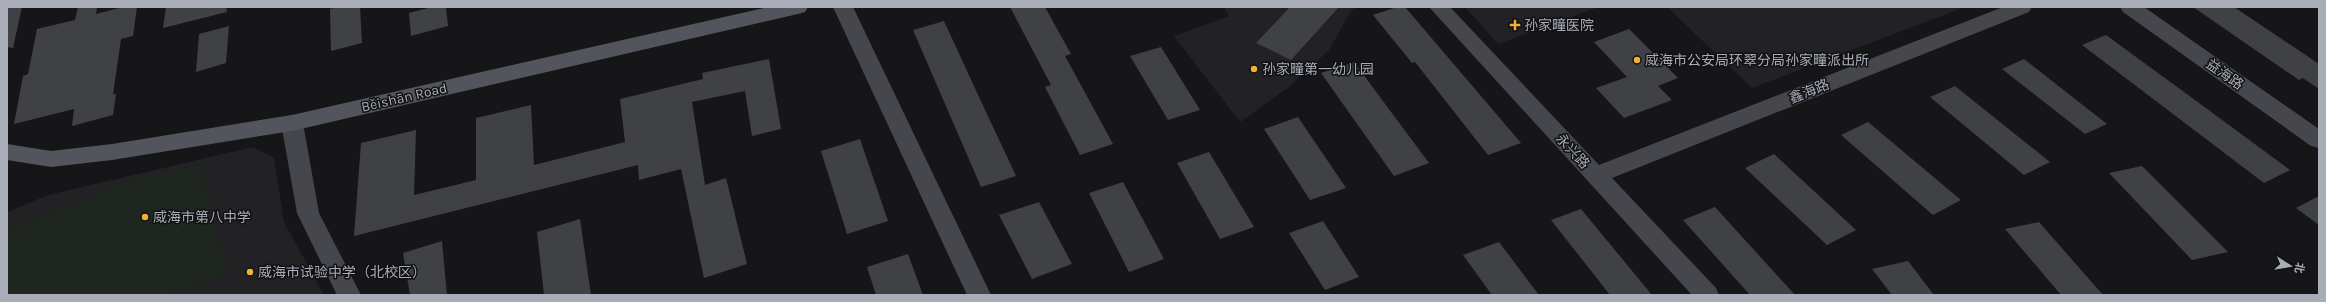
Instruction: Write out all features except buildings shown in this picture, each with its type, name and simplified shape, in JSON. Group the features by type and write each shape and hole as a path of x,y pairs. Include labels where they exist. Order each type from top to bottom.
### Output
{"main road":[{"name":"Běishān Road","path":"7,152 51,159 112,152 292,123 798,7"}],"street":[{"path":"843,7 979,295"},
{"name":"永兴路","path":"1439,7 1707,295"},
{"name":"鑫海路","path":"1596,175 2022,7"},
{"name":"益海路","path":"2130,7 2319,140"},
{"path":"292,123 308,213 349,295"}],"shaded area":[{"name":"孙家疃第一幼儿园","path":"1224,7 1356,7 1351,11 1329,50 1289,87 1240,122 1174,36 1229,16"},
{"name":"孙家疃医院","path":"1465,7 1599,7 1498,44"},
{"path":"1667,7 1965,7 1752,88"},
{"name":"威海市第八中学","path":"253,147 274,158 284,222 324,295 7,295 7,212 48,195"},
{"name":"威海市第八中学","path":"198,165 228,271 171,295 7,295 7,231 129,181"}],"place":[{"name":"孙家疃医院","path":"1515,25"},
{"name":"威海市公安局环翠分局孙家疃派出所","path":"1637,60"},
{"name":"孙家疃第一幼儿园","path":"1254,69"},
{"name":"威海市第八中学","path":"145,217"},
{"name":"威海市试验中学（北校区）","path":"250,272"}]}
